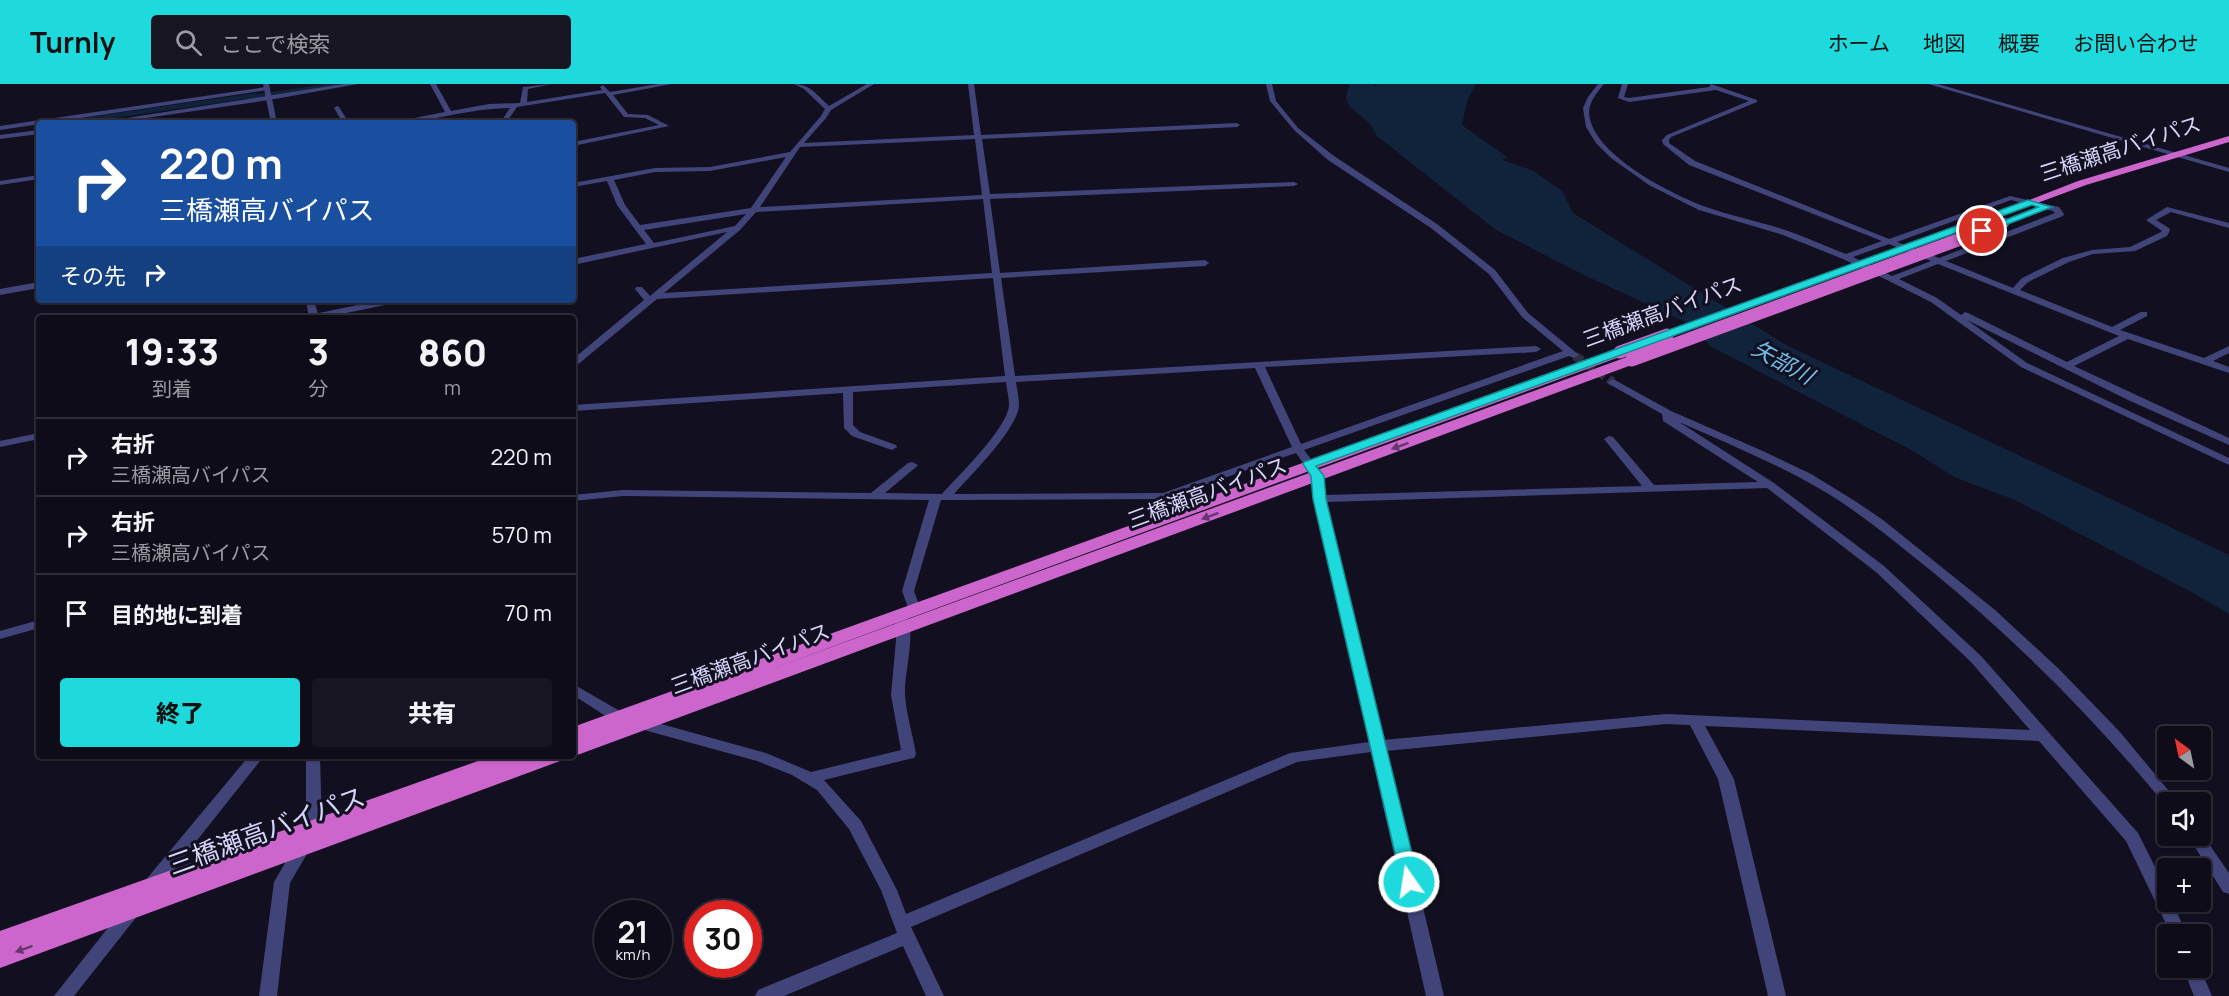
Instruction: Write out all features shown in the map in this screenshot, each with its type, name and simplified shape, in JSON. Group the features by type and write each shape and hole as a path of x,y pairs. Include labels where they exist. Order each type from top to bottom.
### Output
{"highway":[{"name":"三橋瀬高バイパス","path":"1626,356 2082,183 2229,139"},
{"name":"三橋瀬高バイパス","path":"576,748 1308,463 1626,356 2004,223 2095,186 2229,146"},
{"name":"三橋瀬高バイパス","path":"576,734 906,618"},
{"name":"三橋瀬高バイパス","path":"0,958 134,909 506,759"},
{"name":"三橋瀬高バイパス","path":"0,941 150,887 544,759"}],"street":[{"path":"59,120 318,84"},
{"path":"114,120 267,92 356,84"},
{"path":"433,84 449,113"},
{"path":"506,120 519,104 525,88 549,84"},
{"path":"576,144 666,126 646,116 626,116 600,84"},
{"path":"409,120 489,106 669,84"},
{"path":"797,84 806,88 828,109"},
{"path":"809,778 909,754 898,695 908,591 940,497 1011,418 1014,407 970,84"},
{"path":"576,498 623,494 940,497 1164,496 1308,463 1573,354 1525,315 1492,272 1434,226 1338,164 1296,129 1273,101 1269,84"},
{"path":"1601,84 1589,102 1586,113 1590,128 1604,147 1632,172 1666,192 1701,208 1781,232 1846,257 2066,366 2229,442"},
{"path":"1625,84 1621,98 1629,100 1716,86 1755,101 1669,136 1665,140 1666,144 1692,163 2127,336 2229,370"},
{"path":"1931,84 2229,170"},
{"path":"576,362 737,228 753,210 798,145 824,117 828,109 866,85"},
{"path":"267,92 272,120"},
{"path":"337,108 344,120"},
{"path":"0,128 36,123"},
{"path":"798,145 1237,125"},
{"path":"0,137 36,132"},
{"path":"576,184 655,170 710,169 792,154"},
{"path":"0,183 36,177"},
{"path":"610,178 621,205 652,246"},
{"path":"638,228 753,210 984,197 1294,184"},
{"path":"1846,257 2010,198 2056,209 2060,214 1892,279"},
{"path":"2014,292 2025,280 2066,260 2092,252 2133,249 2164,234 2166,231 2150,220 2170,209 2229,226"},
{"path":"576,261 737,228"},
{"path":"639,288 653,298 995,274 1205,263"},
{"path":"0,292 36,286"},
{"path":"1934,300 2024,365 2229,462"},
{"path":"323,315 380,303"},
{"path":"2112,330 2144,314"},
{"path":"2066,366 2127,336"},
{"path":"576,408 1536,350"},
{"path":"2206,361 2229,350"},
{"path":"1259,365 1308,463 1320,499 1435,996"},
{"path":"1613,382 1667,413 1759,452 1851,503 2004,625 2105,724 2163,792"},
{"path":"849,390 848,426 856,434 892,447"},
{"path":"1667,413 1667,419 1770,485 1880,569 1976,659 2132,837 2175,924"},
{"path":"0,444 36,436"},
{"path":"1609,439 1651,489"},
{"path":"874,496 912,465"},
{"path":"1320,499 1770,485"},
{"path":"0,634 36,625"},
{"path":"576,691 620,718 761,757 797,771 822,786 855,825 889,890 904,930 935,996"},
{"path":"764,996 904,930 1295,758 1378,746 1666,719 2044,736"},
{"path":"1694,720 1726,779 1777,996"},
{"path":"63,996 255,759"},
{"path":"268,996 282,882 309,837 313,759"},
{"path":"2202,846 2229,887"},
{"path":"2196,978 2203,996"}],"water":[{"name":"矢部川","path":"1350,84 1374,84 1373,87 1378,84 1476,84 1467,101 1462,125 1507,157 1502,160 1532,170 1562,191 1573,213 1786,345 2229,555 2229,614 2015,500 1954,477 1915,452 1710,346 1692,325 1584,275 1496,230 1377,136 1369,123 1350,107 1346,98"},
{"path":"256,93 257,97 101,120 69,120"}],"waterway":[{"path":"249,97 337,84"}],"tunnel":[{"path":"1575,356 1613,382"}],"route":[{"path":"1409,882 1320,499 1318,476 1309,464 2031,202 2047,207 1982,231"}]}
